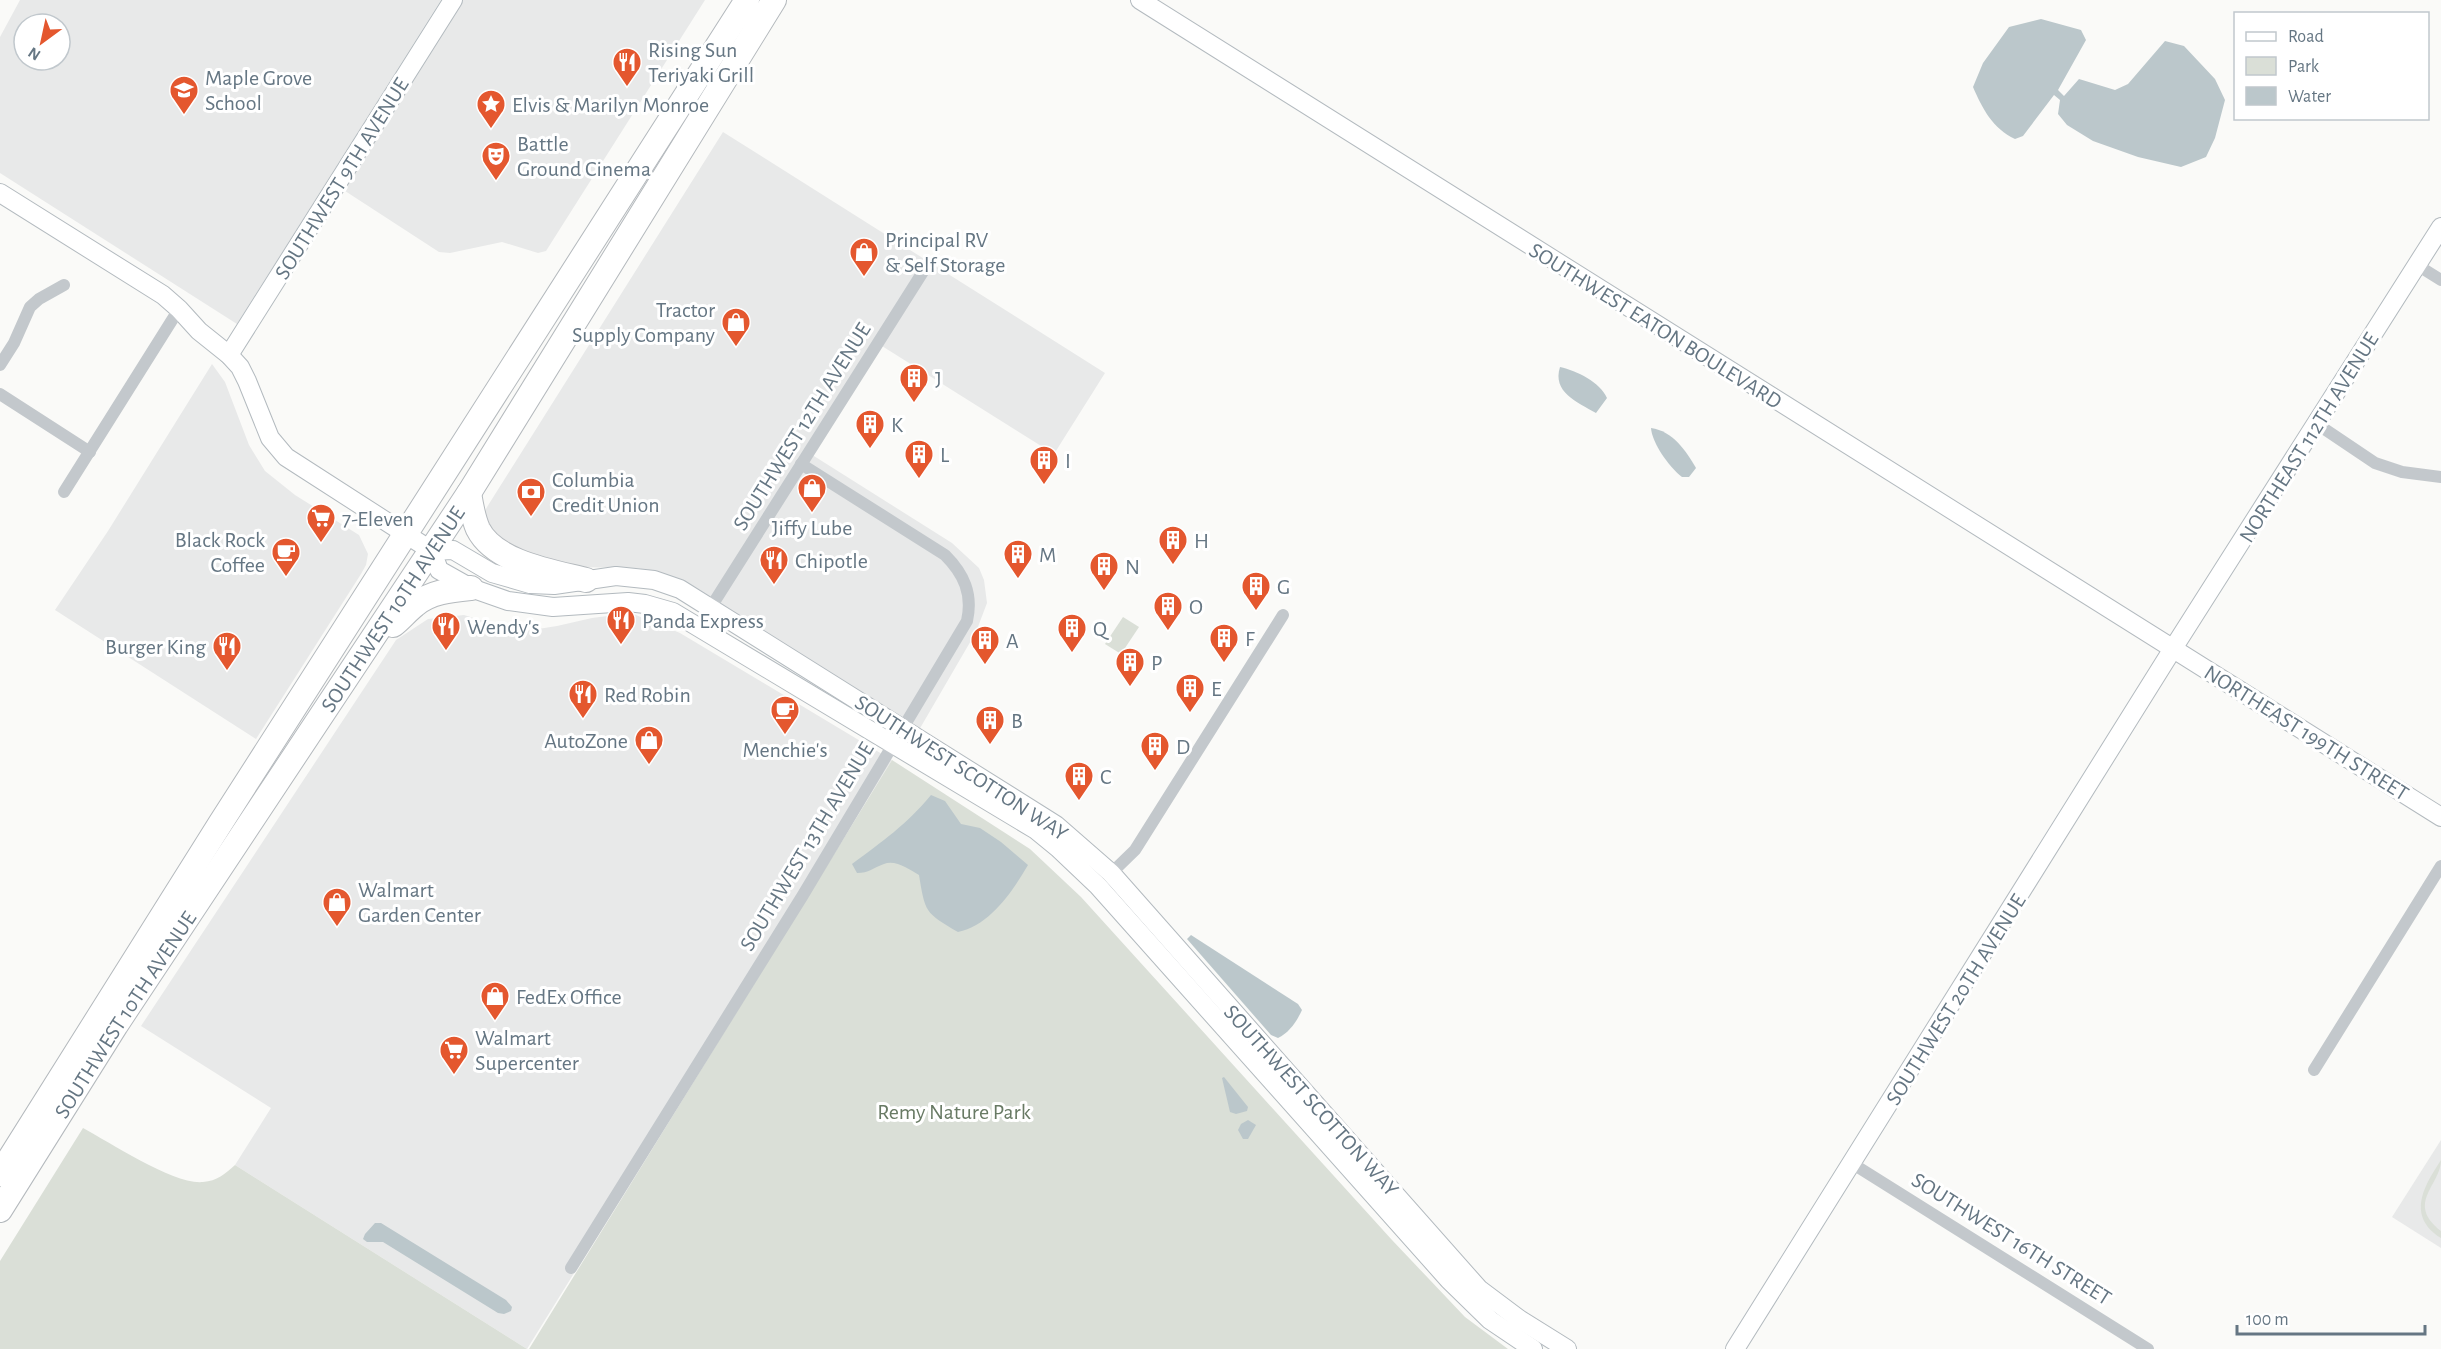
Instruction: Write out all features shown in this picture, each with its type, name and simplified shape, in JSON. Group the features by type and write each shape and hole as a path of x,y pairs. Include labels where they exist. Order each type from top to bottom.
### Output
{"highway":[{"name":"SOUTHWEST 10TH AVENUE","path":"0,1174 405,534 747,0"},
{"name":"SOUTHWEST 10TH AVENUE","path":"0,1210 116,1025 432,551 774,0"},
{"path":"469,493 475,521 488,542 524,563 586,580"},
{"path":"372,640 402,619 420,601 439,593 471,588"}],"street":[{"name":"SOUTHWEST 9TH AVENUE","path":"230,355 453,0"},
{"name":"SOUTHWEST EATON BOULEVARD","path":"1140,0 2174,648"},
{"name":"SOUTHWEST SCOTTON WAY","path":"0,193 154,289 180,309 199,331 230,355 240,367 270,438 286,457 432,551 453,550 492,573 530,584 554,585 616,576 654,580 680,589 1051,821 1415,1229 1469,1300 1490,1320 1533,1349"},
{"name":"NORTHEAST 112TH AVENUE","path":"2174,648 2441,227"},
{"path":"2417,265 2441,280"},
{"name":"SOUTHWEST 12TH AVENUE","path":"711,607 926,267"},
{"path":"0,365 14,343 30,307 39,299 64,285"},
{"path":"64,492 180,309"},
{"path":"0,394 90,452"},
{"path":"2317,424 2375,463 2402,472 2441,477"},
{"name":"SOUTHWEST 13TH AVENUE","path":"571,1268 802,895 967,621 970,607 969,592 962,573 945,555 801,464"},
{"name":"SOUTHWEST SCOTTON WAY","path":"432,551 439,570 471,588 498,598 537,606 612,601 663,608 724,641 1036,830 1104,880"},
{"path":"1104,880 1135,850 1283,615"},
{"name":"NORTHEAST 199TH STREET","path":"2174,648 2441,817"},
{"name":"SOUTHWEST 20TH AVENUE","path":"1735,1349 2174,648"},
{"path":"2314,1070 2441,866"},
{"name":"SOUTHWEST 16TH STREET","path":"1852,1164 2148,1349"},
{"name":"SOUTHWEST SCOTTON WAY","path":"1415,1229 1490,1298 1567,1349"}],"shaded area":[{"name":"Maple Grove School","path":"20,0 441,0 237,324 0,173 0,37 12,15 12,72 72,72 72,12 14,12"},
{"path":"462,0 705,0 546,251 538,253 502,242 450,253 439,252 342,189"},
{"path":"723,132 1105,373 1054,454 874,341 806,451 952,543 979,568 984,580 987,603 976,632 919,730 695,587 670,576 637,568 568,567 512,551 486,525 484,513 487,507"},
{"path":"212,364 225,382 249,445 265,471 295,495 359,535 368,554 361,574 256,739 55,610 108,531"},
{"path":"631,613 680,633 892,760 527,1349 235,1165 271,1108 141,1026 396,640 428,619 464,615 519,632"},
{"path":"2441,1140 2441,1248 2392,1217"}],"green space":[{"path":"1123,617 1139,627 1121,654 1105,644"},
{"name":"Remy Nature Park","path":"892,760 1030,849 1081,897 1392,1240 1465,1317 1508,1349 529,1349"},
{"path":"83,1128 160,1170 191,1181 203,1182 217,1179 235,1165 527,1349 0,1349 0,1261"},
{"path":"2441,1160 2440,1169 2425,1203 2426,1212 2431,1221 2441,1231 2441,1238 2430,1229 2421,1211 2424,1190"}],"water":[{"path":"2041,19 2081,30 2086,40 2058,90 2064,96 2079,79 2115,90 2128,84 2165,41 2184,46 2215,79 2225,100 2215,138 2206,157 2181,167 2138,157 2093,141 2067,125 2058,114 2060,100 2054,95 2023,136 2015,139 2000,130 1984,110 1973,87 1983,63 2009,27"},
{"path":"1560,367 1587,378 1604,392 1607,398 1596,413 1574,400 1563,390 1558,376"},
{"path":"1651,428 1666,433 1683,449 1696,468 1689,477 1682,477 1667,461 1654,441"},
{"path":"931,795 945,801 961,824 980,828 1028,865 1015,886 990,915 970,928 958,932 928,910 919,875 893,863 857,873 852,864 903,824"},
{"path":"1191,935 1298,1004 1302,1010 1289,1030 1278,1038 1271,1035 1187,939"},
{"path":"1224,1077 1248,1107 1247,1111 1236,1114 1230,1112 1222,1078"},
{"path":"1248,1120 1256,1125 1248,1139 1243,1139 1238,1130 1241,1124"},
{"path":"375,1223 381,1223 506,1300 512,1307 511,1311 504,1314 498,1313 383,1242 367,1242 363,1239 365,1234"}],"place":[{"name":"Rising Sun Teriyaki Grill","path":"627,88"},
{"name":"Maple Grove School","path":"184,116"},
{"name":"Elvis & Marilyn Monroe","path":"491,130"},
{"name":"Battle Ground Cinema","path":"496,182"},
{"name":"Principal RV & Self Storage","path":"864,278"},
{"name":"Tractor Supply Company","path":"736,348"},
{"name":"J","path":"914,404"},
{"name":"K","path":"870,450"},
{"name":"L","path":"919,480"},
{"name":"I","path":"1044,486"},
{"name":"Jiffy Lube","path":"812,514"},
{"name":"Columbia Credit Union","path":"531,518"},
{"name":"7-Eleven","path":"321,544"},
{"name":"H","path":"1173,566"},
{"name":"Black Rock Coffee","path":"286,578"},
{"name":"M","path":"1018,580"},
{"name":"Chipotle","path":"774,586"},
{"name":"N","path":"1104,592"},
{"name":"G","path":"1256,612"},
{"name":"O","path":"1168,632"},
{"name":"Panda Express","path":"621,646"},
{"name":"Wendy's","path":"446,652"},
{"name":"Q","path":"1072,654"},
{"name":"F","path":"1224,664"},
{"name":"A","path":"985,666"},
{"name":"Burger King","path":"227,672"},
{"name":"P","path":"1130,688"},
{"name":"E","path":"1190,714"},
{"name":"Red Robin","path":"583,720"},
{"name":"Menchie's","path":"785,736"},
{"name":"B","path":"990,746"},
{"name":"AutoZone","path":"649,766"},
{"name":"D","path":"1155,772"},
{"name":"C","path":"1079,802"},
{"name":"Walmart Garden Center","path":"337,928"},
{"name":"FedEx Office","path":"495,1022"},
{"name":"Walmart Supercenter","path":"454,1076"}]}
